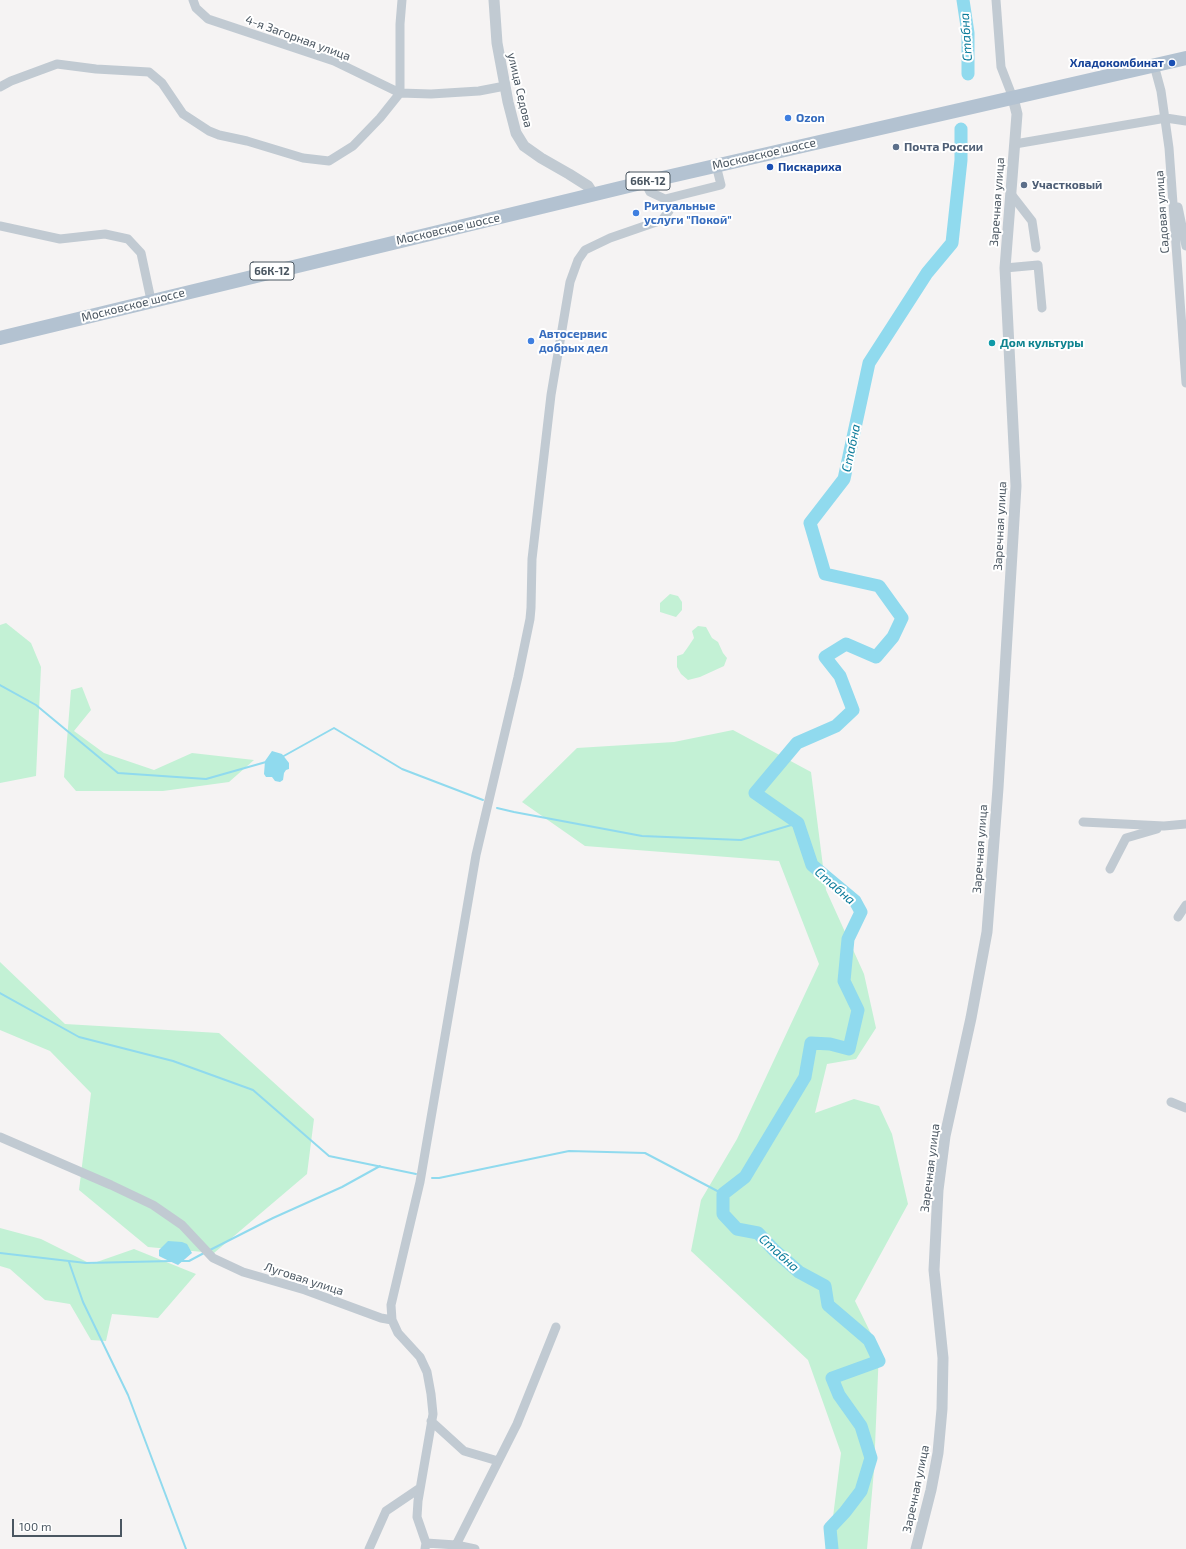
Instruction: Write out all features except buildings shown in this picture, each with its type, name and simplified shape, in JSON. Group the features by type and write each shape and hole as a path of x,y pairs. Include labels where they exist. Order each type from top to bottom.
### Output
{"main road":[{"name":"66К-12","path":"1007,99 1154,64 1186,58"},
{"name":"Московское шоссе","path":"0,338 151,300 593,194 897,123 1007,99"}],"street":[{"name":"4-я Загорная улица","path":"193,0 196,8 208,19 334,61 400,93 430,94 479,91 504,86"},
{"path":"0,87 11,80 57,64 148,72 162,82 183,114 209,131 303,158 329,161 353,146 380,118 400,93 400,24 402,0"},
{"name":"улица Седова","path":"494,0 497,43 504,86 516,133 524,146 540,158 570,174 588,186 593,194"},
{"path":"996,0 1001,68 1007,99"},
{"name":"Садовая улица","path":"1154,64 1166,118 1184,329 1184,366 1186,383"},
{"name":"Заречная улица","path":"916,1549 931,1490 938,1453 942,1409 943,1358 934,1270 938,1190 945,1136 971,1018 987,932 998,788 1016,486 1005,268 1017,114 1007,99"},
{"name":"Заречная улица","path":"1015,144 1166,118 1186,121"},
{"path":"645,182 650,192 665,199 721,184 716,165"},
{"path":"1011,194 1032,221 1036,248"},
{"path":"475,1549 456,1545 425,1546 417,1517 420,1488 432,1414 427,1372 420,1357 398,1333 392,1320 391,1305 420,1182 476,855 518,677 530,619 532,558 539,492 551,395 570,282 578,260 585,250 610,238 662,220 669,211 665,199"},
{"path":"1173,199 1179,208 1186,246"},
{"path":"0,226 60,239 105,234 128,239 141,253 151,300"},
{"path":"1005,268 1038,265 1042,308"},
{"path":"1083,822 1164,826 1186,824"},
{"path":"1110,869 1126,838 1164,826"},
{"path":"1178,917 1186,905"},
{"path":"1171,1102 1186,1108"},
{"name":"Луговая улица","path":"0,1137 112,1185 153,1205 182,1225 213,1258 243,1272 305,1290 381,1318 392,1320"},
{"path":"456,1545 517,1424 556,1327"},
{"path":"431,1421 464,1451 498,1461"},
{"path":"369,1549 386,1511 420,1488"}],"green space":[{"path":"670,594 678,596 682,602 682,610 676,617 660,612 660,603"},
{"path":"6,623 31,643 41,667 36,776 0,783 0,625"},
{"path":"698,626 706,627 712,638 718,642 727,658 724,666 700,677 688,680 681,674 677,667 677,656 683,654 688,647 694,638 692,631"},
{"path":"82,687 91,710 74,731 104,753 154,770 192,753 254,760 229,782 163,791 76,791 64,777 71,690"},
{"path":"733,730 811,772 826,890 864,974 876,1028 856,1059 827,1064 815,1113 854,1099 879,1106 892,1134 908,1204 855,1301 879,1350 874,1470 867,1549 827,1549 830,1541 841,1453 808,1360 691,1251 701,1200 737,1139 819,964 779,861 585,846 522,802 577,748 674,742"},
{"path":"0,962 65,1024 219,1033 314,1119 307,1174 214,1253 148,1247 79,1190 91,1093 50,1051 0,1030"},
{"path":"0,1228 41,1239 91,1264 134,1249 196,1274 158,1318 112,1314 106,1341 91,1340 70,1304 45,1300 10,1269 0,1266"}],"water":[{"path":"272,751 282,754 289,763 289,769 286,770 283,780 280,782 275,781 272,777 266,777 264,774 265,761"},
{"path":"168,1241 187,1244 192,1253 178,1265 159,1256 159,1250"}],"waterway":[{"name":"Стабна","path":"963,0 968,33 968,74"},
{"name":"Стабна","path":"832,1549 830,1528 845,1512 861,1491 871,1458 861,1426 839,1395 832,1378 879,1361 869,1340 828,1305 825,1286 799,1272 774,1250 758,1233 737,1229 723,1214 723,1194 745,1177 805,1077 811,1043 830,1044 849,1049 858,1010 844,981 848,939 861,912 855,901 812,865 798,823 755,793 797,743 836,726 853,710 840,676 825,657 846,644 876,657 893,637 902,618 879,586 825,574 810,523 844,479 869,363 927,273 952,243 961,160 961,129"},
{"path":"0,685 36,705 118,773 206,779 266,762"},
{"path":"282,757 334,728 402,769 483,800"},
{"path":"497,808 642,836 741,840 798,823"},
{"path":"0,993 79,1037 173,1061 253,1090 329,1156 416,1174"},
{"path":"432,1178 439,1178 569,1151 645,1153 723,1194"},
{"path":"210,1250 273,1218 342,1187 380,1166"},
{"path":"0,1253 86,1263 172,1261"},
{"path":"181,1261 189,1261 204,1253"},
{"path":"69,1262 83,1302 128,1395 186,1549"}],"place":[{"name":"Хладокомбинат","path":"1172,63"},
{"name":"Ozon","path":"788,118"},
{"name":"Почта России","path":"896,147"},
{"name":"Пискариха","path":"770,167"},
{"name":"Участковый","path":"1024,185"},
{"name":"Ритуальные услуги \"Покой\"","path":"636,213"},
{"name":"Автосервис добрых дел","path":"531,341"},
{"name":"Дом культуры","path":"992,343"}]}
